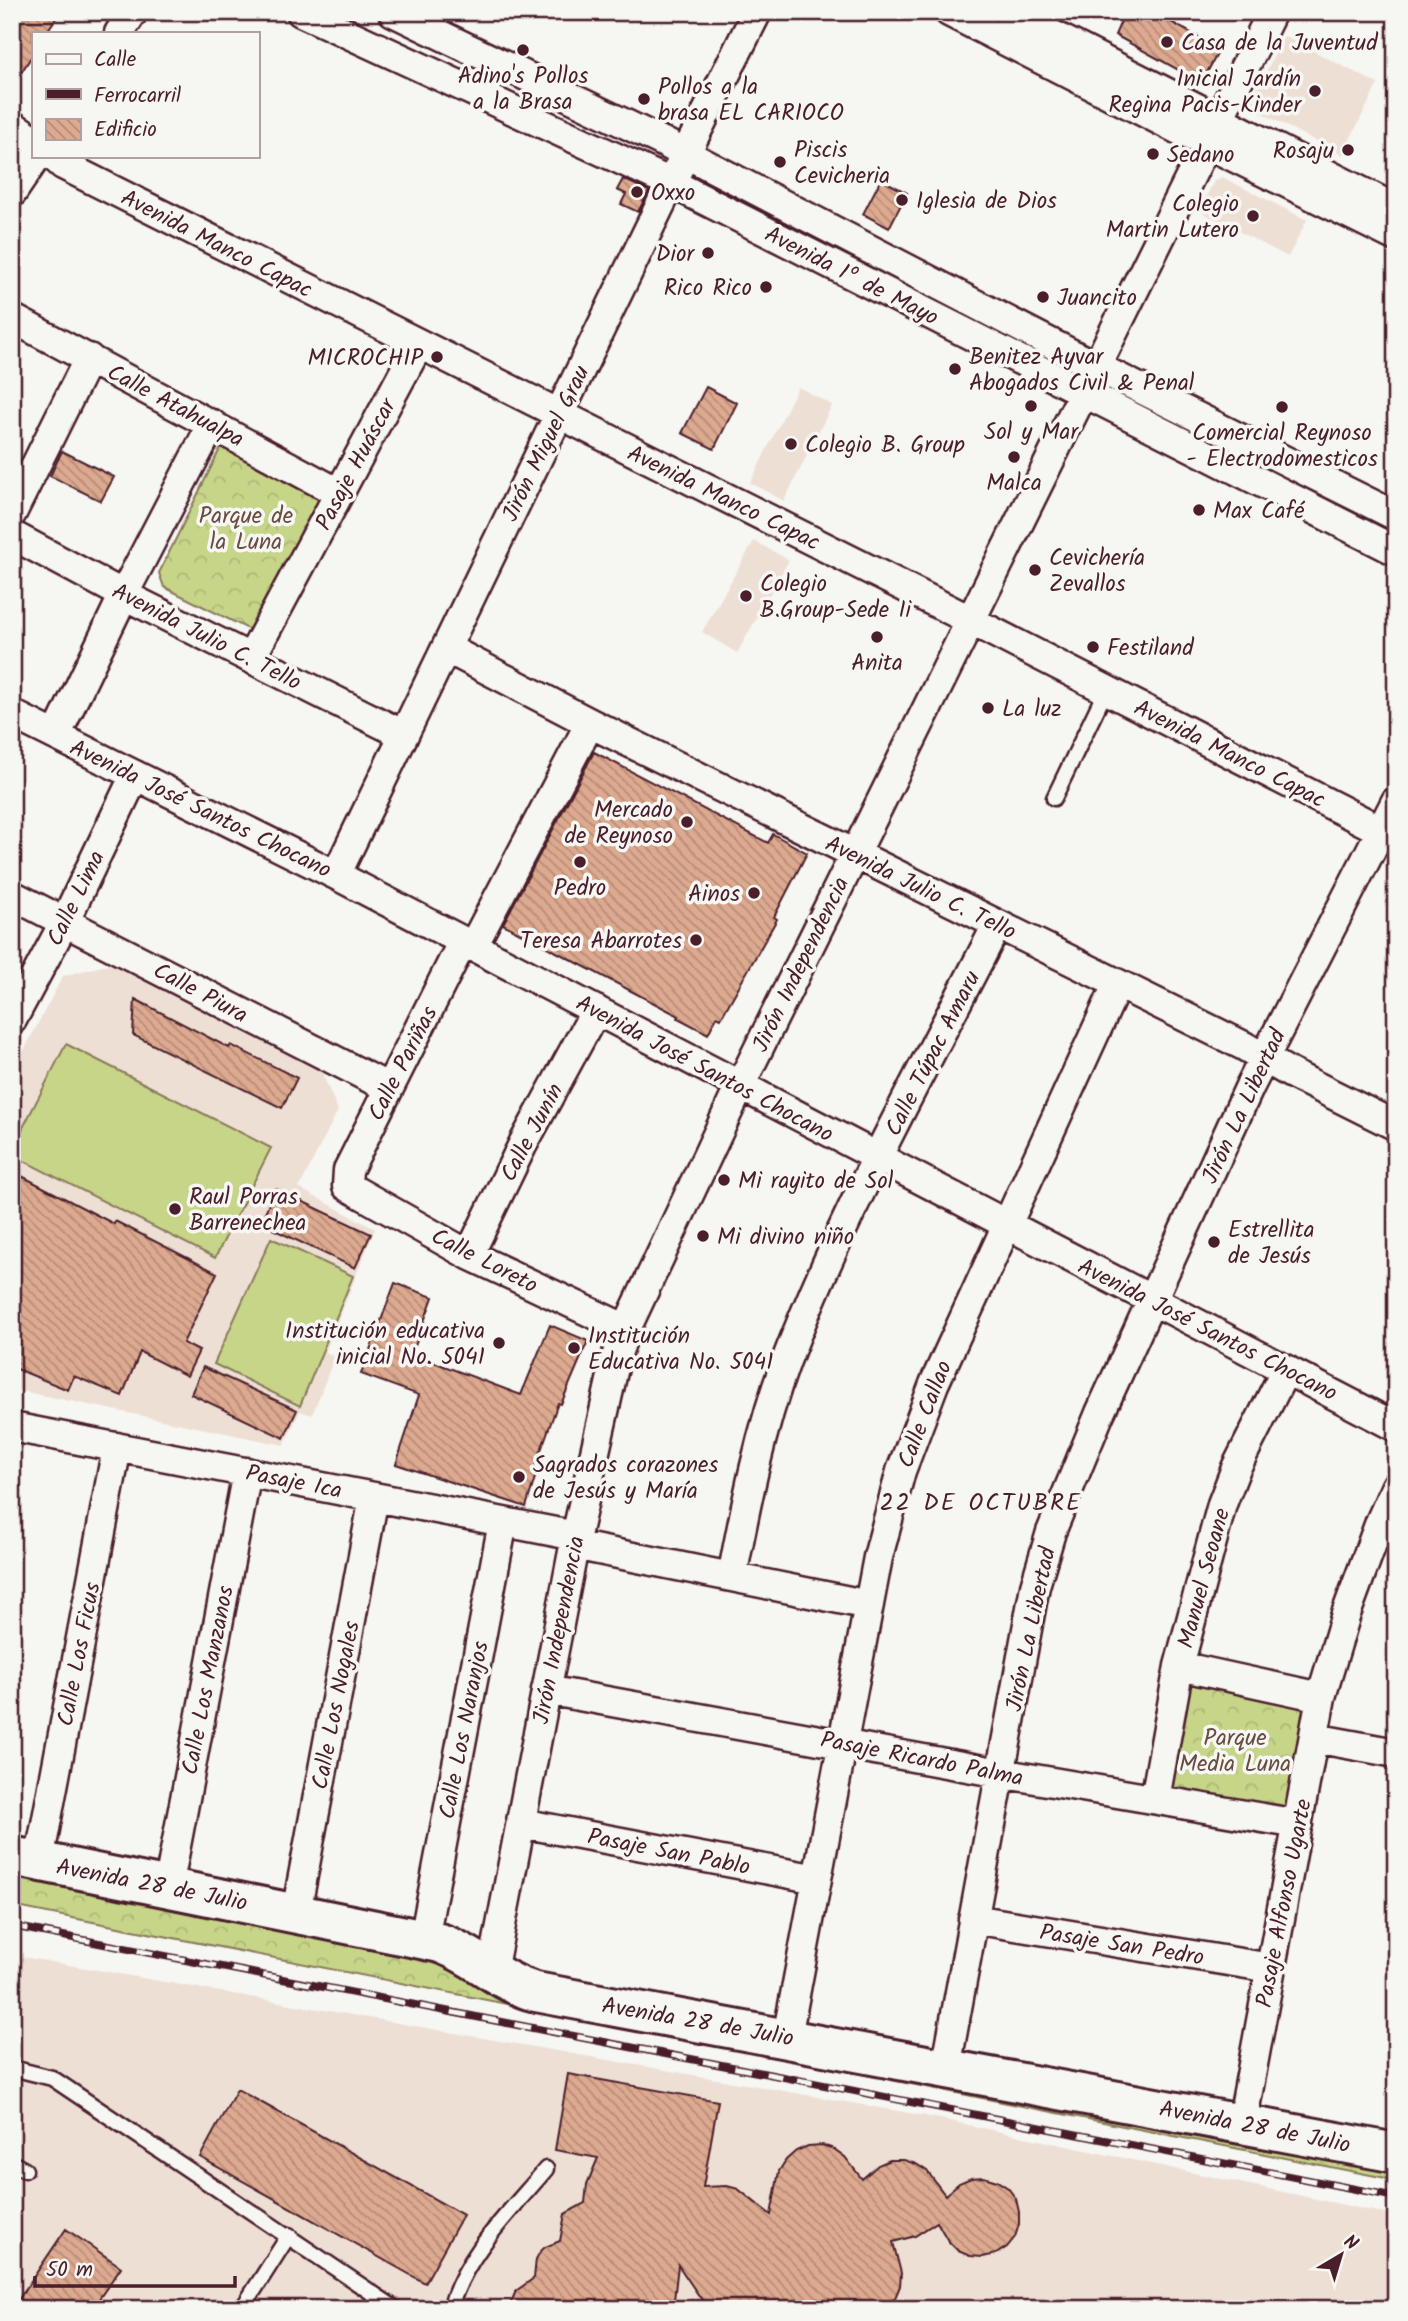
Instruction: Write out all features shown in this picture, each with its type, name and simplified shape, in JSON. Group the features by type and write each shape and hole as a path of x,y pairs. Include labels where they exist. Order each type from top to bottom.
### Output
{"street":[{"path":"120,32 133,12"},
{"name":"Avenida 1º de Mayo","path":"301,12 671,183 1396,551"},
{"name":"Avenida 1º de Mayo","path":"393,12 685,154 1095,366 1396,516"},
{"name":"Jirón Miguel Grau","path":"336,875 685,154 757,12"},
{"path":"949,12 1213,132 1396,209"},
{"path":"1008,12 1396,237"},
{"name":"Jirón Independencia","path":"492,1972 575,1541 625,1329 740,1086 1272,12"},
{"path":"12,125 32,138"},
{"path":"12,193 36,158"},
{"name":"Avenida Manco Capac","path":"55,158 63,165 970,620 1388,834"},
{"name":"Calle Atahualpa","path":"12,318 339,493"},
{"name":"Pasaje Huáscar","path":"251,658 419,344"},
{"path":"12,513 89,358"},
{"path":"56,736 212,424"},
{"name":"Avenida Julio C. Tello","path":"12,535 124,596 404,735"},
{"name":"Avenida Julio C. Tello","path":"446,648 590,723 1396,1126"},
{"name":"Avenida José Santos Chocano","path":"12,713 468,943 1396,1427"},
{"name":"Calle Pariñas","path":"347,1186 348,1170 389,1088 590,723"},
{"name":"Calle Lima","path":"12,1020 65,921 135,775"},
{"name":"Jirón La Libertad","path":"946,2068 1035,1586 1051,1532 1100,1413 1264,1058 1388,834 1396,801"},
{"name":"Calle Piura","path":"12,895 389,1088"},
{"name":"Calle Túpac Amaru","path":"732,1577 755,1464 786,1363 828,1262 878,1158 997,925"},
{"name":"Calle Callao","path":"787,2038 878,1557 901,1471 933,1384 1117,985"},
{"name":"Calle Junín","path":"469,1255 523,1144 596,1010"},
{"name":"Calle Loreto","path":"347,1186 469,1255 625,1329"},
{"name":"Manuel Seoane","path":"1155,1799 1179,1666 1222,1504 1236,1468 1286,1369"},
{"name":"Pasaje Ica","path":"12,1427 503,1522 732,1577 869,1605"},
{"name":"Calle Los Ficus","path":"26,1858 117,1447"},
{"name":"Calle Los Manzanos","path":"168,1888 247,1472"},
{"name":"Pasaje Alfonso Ugarte","path":"1242,2123 1321,1697 1346,1614 1396,1486"},
{"name":"Calle Los Nogales","path":"296,1913 374,1497"},
{"name":"Calle Los Naranjos","path":"424,1939 503,1522"},
{"path":"1179,1666 1321,1697"},
{"name":"Pasaje Ricardo Palma","path":"546,1690 1298,1824"},
{"path":"1314,1738 1396,1753"},
{"name":"Pasaje San Pablo","path":"521,1823 817,1879"},
{"name":"Avenida 28 de Julio","path":"26,1858 424,1939 456,1948 505,1981 528,1990 1396,2153"},
{"name":"Pasaje San Pedro","path":"973,1919 1271,1968"}],"lane":[{"path":"1054,798 1106,690"},
{"path":"12,2068 52,2078 396,2309"},
{"path":"450,2309 470,2261 547,2169"},
{"path":"242,2309 289,2235"}],"shaded area":[{"name":"Inicial Jardín Regina Pacis-Kinder","path":"1284,36 1378,84 1342,155 1256,110 1252,99"},
{"name":"Colegio Martin Lutero","path":"1222,177 1307,220 1288,257 1199,211 1214,181"},
{"name":"Colegio B. Group","path":"798,387 832,405 784,501 750,483"},
{"name":"Colegio B.Group-Sede Ii","path":"754,541 789,560 737,653 702,632"},
{"name":"Raul Porras Barrenechea","path":"110,964 319,1066 338,1110 299,1188 375,1229 325,1352 335,1356 312,1415 300,1411 284,1445 12,1389 12,1073 63,976"},
{"path":"12,1955 926,2116 1396,2216 1396,2309 12,2309"}],"green space":[{"name":"Parque de la Luna","path":"237,445 326,499 261,625 248,629 164,587 159,573 221,447"},
{"path":"66,1044 271,1148 215,1258 12,1155 12,1149"},
{"path":"271,1238 353,1276 300,1406 214,1364"},
{"name":"Parque Media Luna","path":"1189,1684 1306,1709 1286,1817 1165,1793"},
{"path":"12,1862 454,1953 505,1982 1396,2165 1396,2180 12,1906"}],"building":[{"path":"12,12 60,12 47,32 32,32 32,56 12,87"},
{"name":"Casa de la Juventud","path":"1125,12 1153,12 1220,49 1205,76 1193,78 1115,35"},
{"path":"623,179 649,191 638,212 621,204 626,194 617,190"},
{"path":"881,179 907,193 889,228 863,214"},
{"path":"706,387 737,403 714,449 682,433"},
{"path":"62,451 114,477 101,501 50,476"},
{"path":"594,752 768,843 773,834 807,853 774,917 777,919 721,1018 717,1016 708,1034 678,1018 679,1016 503,924"},
{"path":"135,999 229,1048 231,1045 297,1078 282,1108 133,1035"},
{"path":"12,1171 217,1273 183,1343 199,1351 187,1376 140,1352 122,1396 74,1376 68,1390 12,1367"},
{"path":"276,1189 371,1234 355,1268 260,1223"},
{"path":"395,1283 433,1297 412,1354 521,1395 550,1325 588,1341 561,1404 558,1403 535,1467 538,1468 526,1507 396,1464 419,1395 361,1374"},
{"path":"203,1367 297,1410 284,1438 191,1394"},
{"path":"568,2074 718,2101 703,2187 727,2186 738,2189 771,2215 779,2171 786,2160 796,2151 808,2146 822,2145 845,2157 862,2179 878,2165 890,2160 904,2160 927,2171 945,2195 959,2183 971,2178 984,2177 997,2181 1008,2188 1016,2199 1019,2224 1015,2237 1007,2247 996,2254 983,2257 958,2251 948,2241 937,2222 915,2236 893,2242 901,2273 900,2286 895,2298 885,2309 708,2309 678,2265 673,2309 508,2309 516,2291 534,2278 536,2259 540,2252 560,2241 565,2214 585,2203 587,2184 598,2158 555,2150"},
{"path":"237,2089 463,2215 425,2283 200,2157"},
{"path":"66,2229 121,2267 92,2309 12,2309"}],"railway":[{"path":"12,1926 1396,2197"}],"place":[{"name":"Casa de la Juventud","path":"1167,42"},
{"name":"Adino's Pollos a la Brasa","path":"523,50"},
{"name":"Inicial Jardín Regina Pacis-Kinder","path":"1315,91"},
{"name":"Pollos a la brasa EL CARIOCO","path":"644,99"},
{"name":"Rosaju","path":"1348,150"},
{"name":"Sedano","path":"1153,154"},
{"name":"Piscis Cevicheria","path":"780,162"},
{"name":"Oxxo","path":"637,192"},
{"name":"Iglesia de Dios","path":"902,200"},
{"name":"Colegio Martin Lutero","path":"1253,216"},
{"name":"Dior","path":"708,253"},
{"name":"Rico Rico","path":"766,287"},
{"name":"Juancito","path":"1043,297"},
{"name":"MICROCHIP","path":"437,357"},
{"name":"Benitez Ayvar Abogados Civil & Penal","path":"955,369"},
{"name":"Sol y Mar","path":"1031,406"},
{"name":"Comercial Reynoso - Electrodomesticos","path":"1282,407"},
{"name":"Colegio B. Group","path":"791,444"},
{"name":"Malca","path":"1014,457"},
{"name":"Max Café","path":"1199,510"},
{"name":"Cevichería Zevallos","path":"1035,570"},
{"name":"Colegio B.Group-Sede Ii","path":"746,596"},
{"name":"Anita","path":"877,637"},
{"name":"Festiland","path":"1093,647"},
{"name":"La luz","path":"988,708"},
{"name":"Mercado de Reynoso","path":"687,822"},
{"name":"Pedro","path":"580,862"},
{"name":"Ainos","path":"754,893"},
{"name":"Teresa Abarrotes","path":"696,940"},
{"name":"Mi rayito de Sol","path":"724,1180"},
{"name":"Raul Porras Barrenechea","path":"175,1209"},
{"name":"Mi divino niño","path":"703,1236"},
{"name":"Estrellita de Jesús","path":"1214,1242"},
{"name":"Institución educativa inicial No. 5041","path":"499,1343"},
{"name":"Institución Educativa No. 5041","path":"574,1348"},
{"name":"Sagrados corazones de Jesús y María","path":"519,1477"}],"district":[{"name":"22 DE OCTUBRE","path":"981,1502"}]}
